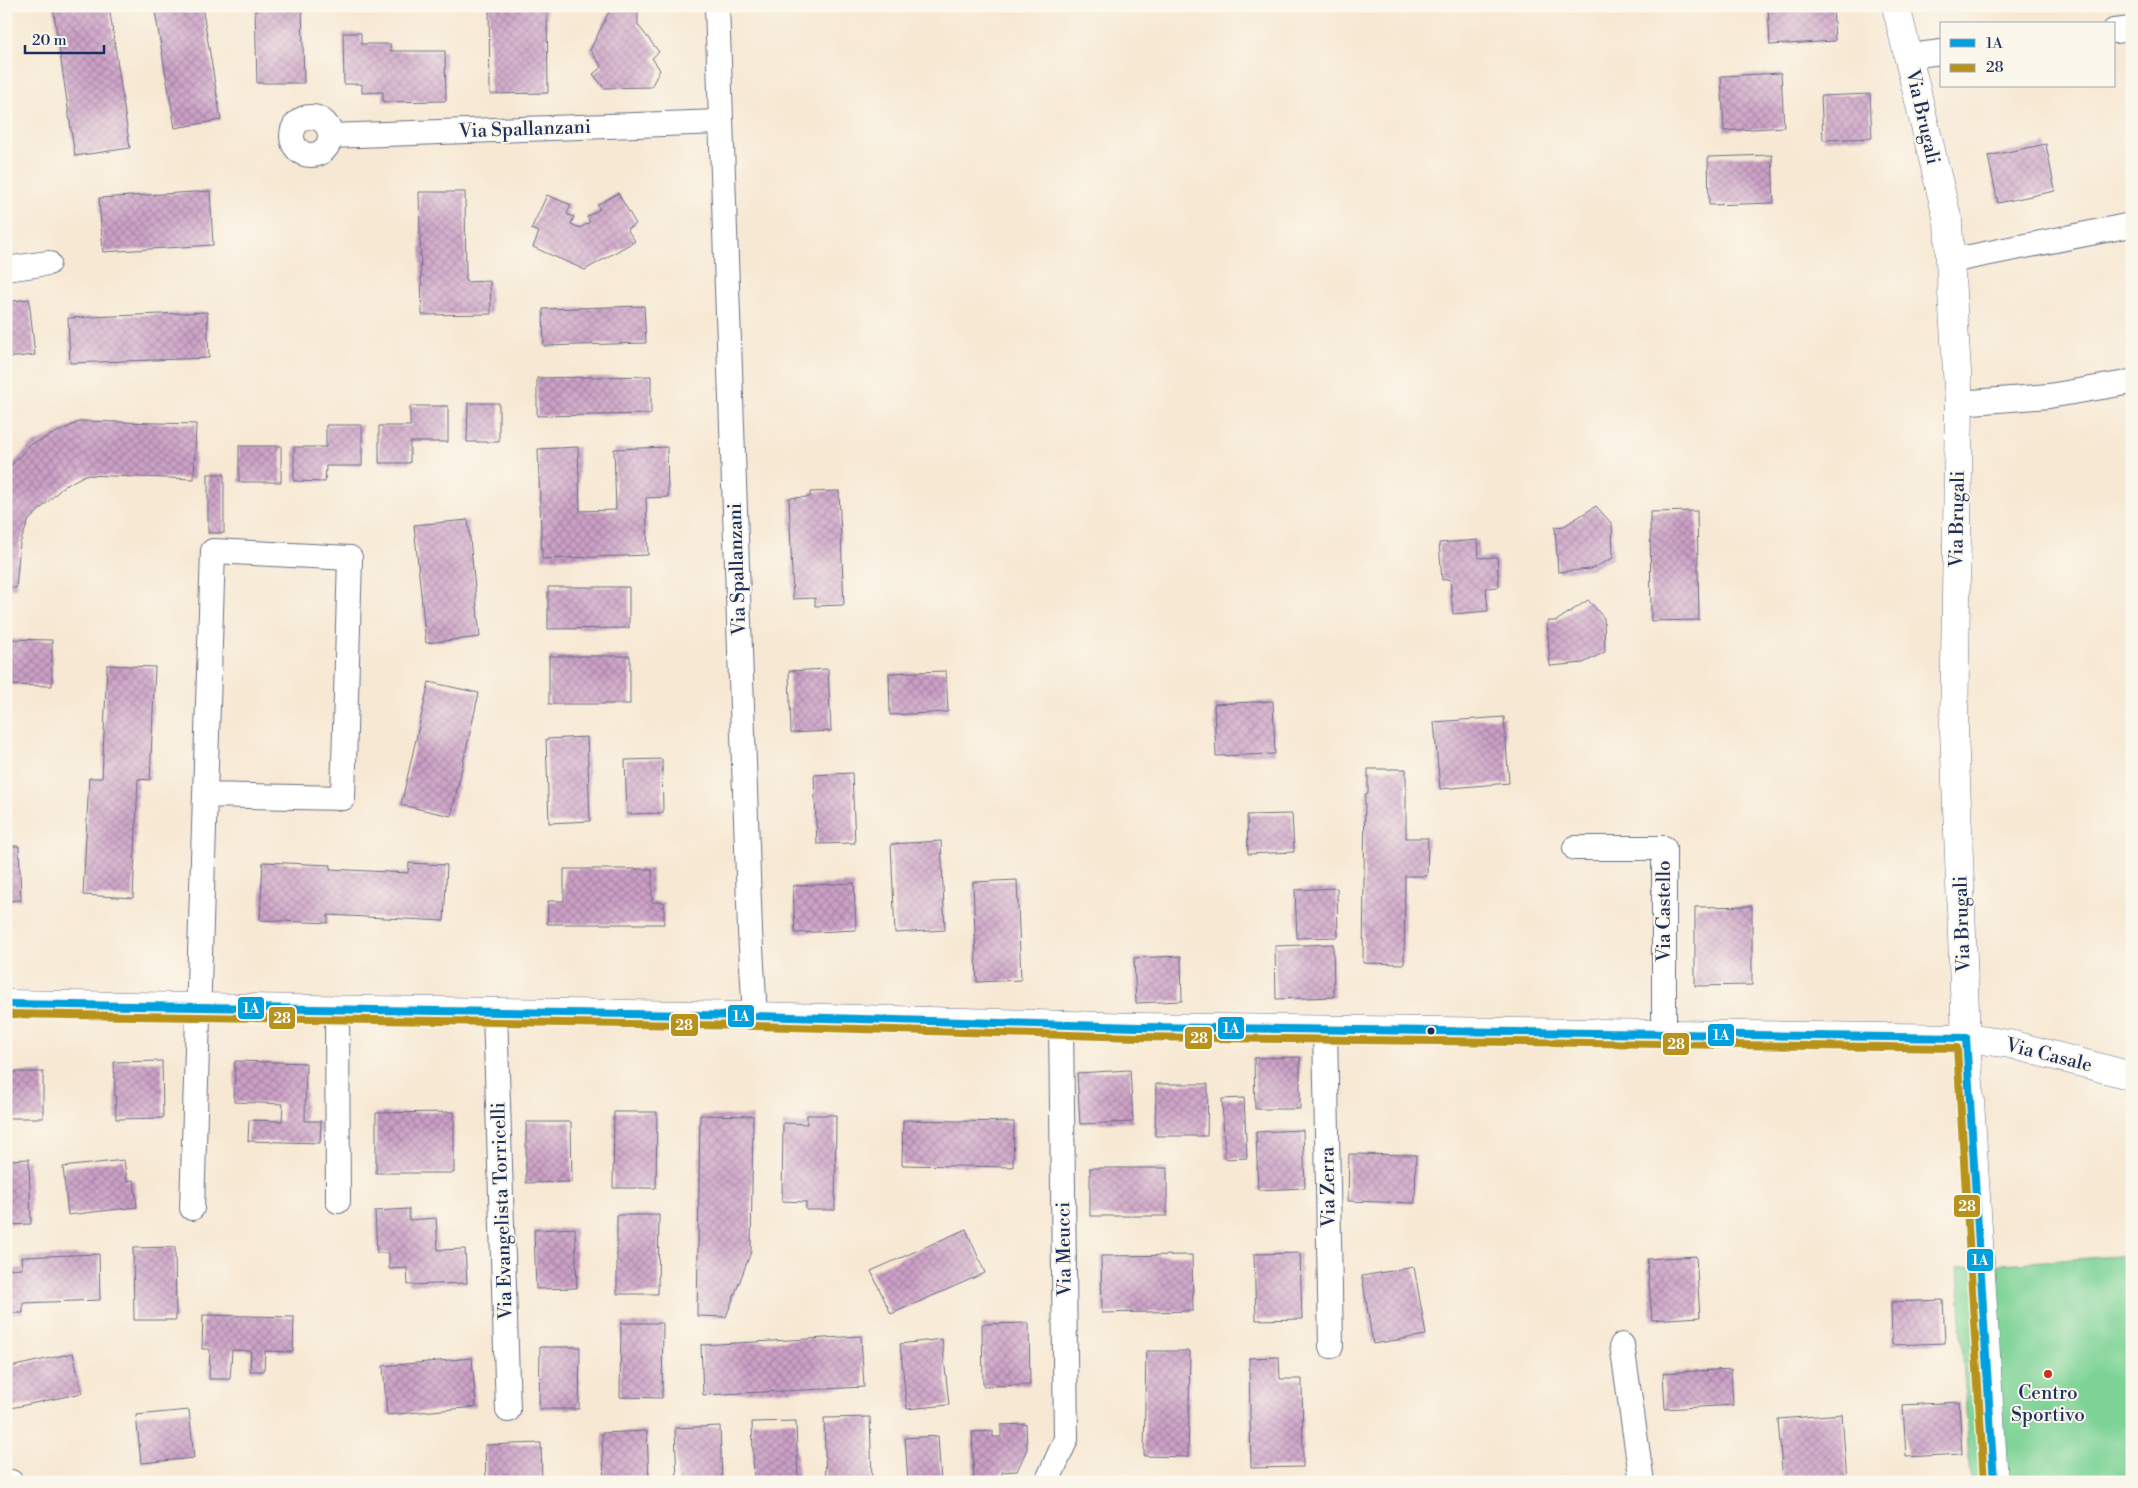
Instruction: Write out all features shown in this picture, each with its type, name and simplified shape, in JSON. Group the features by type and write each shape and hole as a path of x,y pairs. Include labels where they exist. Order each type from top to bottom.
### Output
{"street":[{"name":"Via Spallanzani","path":"717,6 750,932 755,1016"},
{"name":"Via Brugali","path":"1896,6 1948,222 1959,403 1954,729 1966,1038 1994,1482"},
{"path":"2116,31 2132,29"},
{"path":"1908,56 1940,52"},
{"name":"Via Spallanzani","path":"330,136 720,122"},
{"path":"1950,261 2126,226"},
{"path":"6,269 48,263"},
{"path":"1959,403 2049,396 2132,382"},
{"path":"192,1208 200,1007 204,795 213,551 350,558 343,798 204,795"},
{"name":"Via Castello","path":"1575,848 1664,848 1664,1033"},
{"path":"6,1004 755,1016 1137,1026 1966,1038"},
{"path":"337,1009 338,1200"},
{"name":"Via Evangelista Torricelli","path":"495,1012 508,1410"},
{"name":"Via Meucci","path":"1050,1477 1066,1439 1061,1023"},
{"name":"Via Zerra","path":"1325,1028 1332,1346"},
{"name":"Via Casale","path":"1966,1038 2010,1044 2132,1076"},
{"path":"1622,1345 1642,1482"},
{"path":"6,1481 11,1482"}],"green space":[{"name":"Centro Sportivo","path":"2132,1255 2132,1482 1970,1482 1958,1267"}],"building":[{"path":"53,6 109,6 130,148 75,156"},
{"path":"154,6 202,6 221,120 175,128"},
{"path":"255,6 302,6 304,83 257,83"},
{"path":"489,6 547,6 548,93 490,94"},
{"path":"1768,6 1833,6 1835,41 1770,45"},
{"path":"610,10 638,10 638,25 659,52 652,58 660,70 651,87 604,88 593,74 602,67 590,50"},
{"path":"343,33 361,33 361,44 390,44 391,51 445,51 446,101 383,102 383,92 362,93 362,84 344,84"},
{"path":"1781,73 1784,127 1724,131 1721,76"},
{"path":"1870,94 1872,138 1823,140 1821,96"},
{"path":"2046,144 2055,191 1998,203 1988,156"},
{"path":"1772,155 1774,203 1709,205 1708,157"},
{"path":"210,191 213,245 103,252 99,198"},
{"path":"419,192 465,192 466,282 490,281 491,314 422,315"},
{"path":"618,193 636,224 627,229 635,241 585,270 533,247 539,232 531,229 547,195 571,205 567,214 574,217 571,224 580,228 590,222 587,217 600,209 597,205"},
{"path":"29,299 35,355 6,358 6,302"},
{"path":"644,306 646,343 544,346 543,309"},
{"path":"207,312 209,358 70,363 68,318"},
{"path":"651,376 651,414 537,416 537,378"},
{"path":"468,403 499,403 499,442 467,442"},
{"path":"410,406 448,406 448,442 410,442 410,463 379,463 379,426 410,426"},
{"path":"81,421 196,424 194,479 85,475 63,487 29,520 20,543 16,588 6,588 6,471 30,445"},
{"path":"326,425 362,425 362,466 326,466 325,482 294,481 294,447 326,447"},
{"path":"239,446 281,446 281,482 239,482"},
{"path":"578,447 580,511 616,510 614,449 667,447 668,497 646,498 648,555 542,559 538,449"},
{"path":"208,474 224,474 224,533 208,533"},
{"path":"839,491 844,605 815,606 815,598 793,599 789,498 810,497 810,492"},
{"path":"1596,506 1612,524 1613,558 1591,569 1558,572 1555,527 1564,526"},
{"path":"1697,511 1699,620 1651,621 1650,512"},
{"path":"468,520 480,637 426,643 414,525"},
{"path":"1478,540 1479,558 1497,557 1499,587 1486,588 1488,611 1453,614 1450,579 1442,580 1439,543"},
{"path":"548,587 629,587 629,628 548,629"},
{"path":"1588,600 1604,618 1605,652 1583,663 1550,666 1547,621 1556,621"},
{"path":"6,639 52,640 52,686 6,685"},
{"path":"549,656 630,656 630,704 549,704"},
{"path":"107,665 155,667 150,780 138,779 133,898 83,895 89,778 102,778"},
{"path":"828,669 831,731 791,733 789,671"},
{"path":"946,671 948,712 890,715 889,673"},
{"path":"429,682 479,693 451,816 401,805"},
{"path":"1273,701 1275,754 1216,756 1214,704"},
{"path":"1504,717 1509,783 1440,789 1434,722"},
{"path":"587,737 590,821 549,823 546,739"},
{"path":"662,759 663,813 627,814 625,760"},
{"path":"1368,769 1406,769 1406,838 1428,838 1427,876 1405,876 1404,964 1363,963 1365,794 1368,794"},
{"path":"852,773 855,843 817,844 814,775"},
{"path":"1292,814 1294,852 1248,854 1247,815"},
{"path":"941,841 945,930 895,933 891,844"},
{"path":"6,846 19,846 21,900 6,901"},
{"path":"263,862 331,865 330,869 408,873 409,863 447,865 444,921 328,915 328,923 260,920"},
{"path":"564,869 652,869 652,902 664,902 664,924 547,924 548,901 564,901"},
{"path":"1017,880 1021,980 977,982 973,882"},
{"path":"854,883 856,930 795,933 793,886"},
{"path":"1337,888 1338,937 1297,938 1295,890"},
{"path":"1752,906 1752,985 1695,986 1695,907"},
{"path":"1333,944 1334,997 1276,999 1275,946"},
{"path":"1181,956 1182,1001 1136,1003 1134,958"},
{"path":"1300,1057 1300,1109 1255,1109 1254,1058"},
{"path":"162,1061 163,1118 116,1119 114,1062"},
{"path":"235,1061 306,1063 305,1121 321,1121 320,1143 248,1141 249,1120 282,1121 283,1104 234,1102"},
{"path":"1130,1070 1133,1122 1080,1124 1077,1073"},
{"path":"6,1072 43,1072 43,1118 6,1118"},
{"path":"1156,1084 1208,1084 1207,1136 1155,1136"},
{"path":"1244,1098 1247,1158 1225,1159 1222,1099"},
{"path":"454,1112 454,1173 376,1173 376,1113"},
{"path":"614,1112 657,1112 656,1188 613,1188"},
{"path":"700,1115 753,1116 751,1252 726,1317 697,1316"},
{"path":"807,1115 836,1115 835,1210 806,1210 806,1202 782,1201 783,1123 807,1124"},
{"path":"903,1120 1014,1122 1013,1167 902,1165"},
{"path":"526,1122 571,1122 572,1182 526,1183"},
{"path":"1303,1130 1305,1188 1258,1190 1256,1132"},
{"path":"1349,1154 1416,1155 1415,1203 1348,1201"},
{"path":"29,1159 31,1224 6,1225 6,1160"},
{"path":"124,1160 127,1181 134,1180 137,1207 68,1215 63,1167"},
{"path":"1090,1168 1167,1168 1167,1216 1090,1216"},
{"path":"409,1209 409,1220 436,1218 438,1250 465,1249 467,1283 408,1285 407,1268 389,1269 389,1253 377,1253 375,1211"},
{"path":"617,1215 659,1215 658,1294 617,1294"},
{"path":"575,1228 577,1288 536,1289 534,1230"},
{"path":"966,1229 985,1273 891,1314 871,1271"},
{"path":"175,1247 176,1320 134,1320 133,1248"},
{"path":"1300,1253 1302,1319 1256,1320 1254,1254"},
{"path":"99,1254 100,1300 23,1303 23,1313 6,1313 6,1269 22,1268 21,1257"},
{"path":"1192,1255 1193,1311 1102,1313 1101,1256"},
{"path":"1696,1256 1700,1317 1652,1320 1647,1259"},
{"path":"1414,1267 1426,1335 1373,1344 1362,1276"},
{"path":"1943,1300 1945,1343 1892,1345 1891,1302"},
{"path":"203,1315 294,1317 293,1352 265,1351 264,1371 250,1371 251,1351 232,1350 230,1379 209,1379 210,1349 202,1349"},
{"path":"621,1323 663,1323 662,1398 620,1397"},
{"path":"1029,1323 1030,1385 983,1386 982,1324"},
{"path":"861,1336 864,1387 703,1395 701,1345"},
{"path":"942,1339 949,1405 907,1409 900,1344"},
{"path":"540,1347 580,1347 579,1409 539,1409"},
{"path":"1146,1351 1190,1351 1188,1457 1144,1456"},
{"path":"73,1353 82,1393 11,1408 6,1387 6,1368"},
{"path":"1279,1357 1280,1379 1302,1379 1303,1467 1251,1468 1249,1358"},
{"path":"472,1358 476,1407 387,1415 383,1366"},
{"path":"1731,1369 1733,1405 1665,1409 1663,1373"},
{"path":"1959,1402 1962,1454 1906,1457 1903,1405"},
{"path":"189,1410 194,1458 141,1463 136,1415"},
{"path":"1842,1414 1847,1482 1783,1482 1778,1419"},
{"path":"870,1417 872,1482 826,1482 824,1418"},
{"path":"796,1421 798,1482 754,1482 752,1422"},
{"path":"1026,1424 1027,1449 1017,1471 1002,1472 1002,1478 995,1478 995,1482 974,1482 972,1432 993,1431 993,1437 1001,1437 1001,1425"},
{"path":"720,1426 722,1482 677,1482 675,1428"},
{"path":"647,1431 649,1482 604,1482 602,1433"},
{"path":"938,1436 941,1482 908,1482 905,1438"},
{"path":"541,1443 542,1482 486,1482 485,1445"}],"transit line":[{"name":"1A","path":"6,1004 755,1016 1137,1027 1966,1038"},
{"name":"28","path":"6,1014 755,1026 1137,1037 1957,1048 1984,1482"},
{"name":"1A","path":"1966,1038 1994,1482"}],"place":[{"name":"Centro Sportivo","path":"2048,1374"}]}
